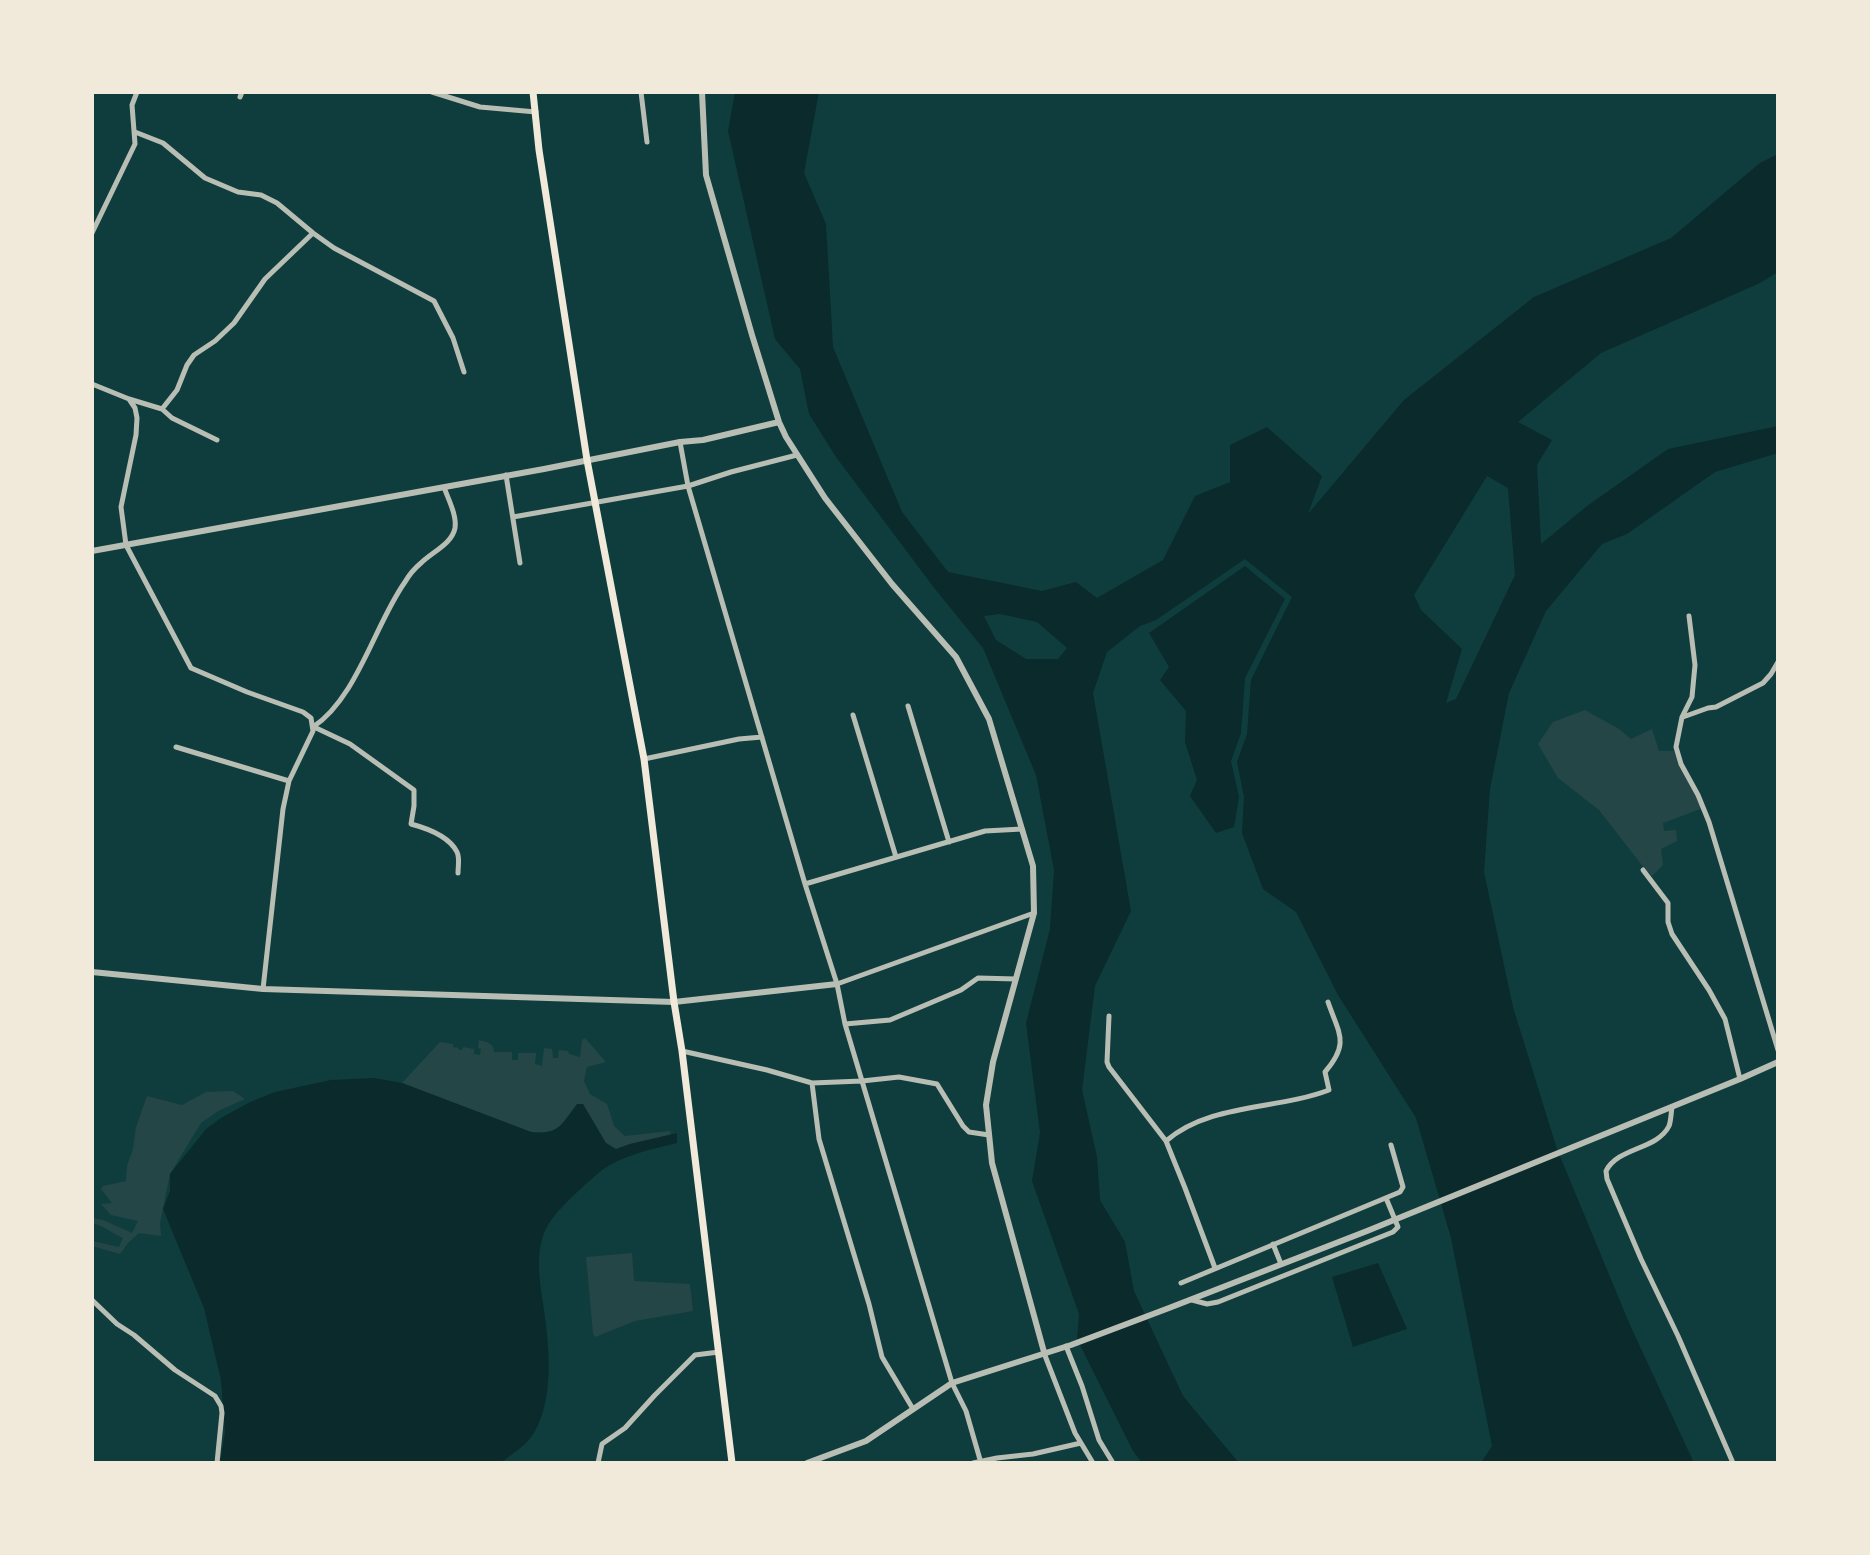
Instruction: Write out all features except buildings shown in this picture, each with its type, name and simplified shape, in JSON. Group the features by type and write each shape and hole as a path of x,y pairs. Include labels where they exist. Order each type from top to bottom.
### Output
{"main road":[{"path":"533,92 539,150 587,460 644,759 732,1463"}],"street":[{"path":"92,233 135,144 132,105 137,92"},
{"path":"432,92 480,107 536,112"},
{"path":"641,92 647,142"},
{"path":"702,92 706,175 779,422 825,498 892,584 956,657 989,719 1033,866 1034,913 993,1062 986,1105 989,1135 992,1163 1044,1352 1081,1443 1093,1463"},
{"path":"135,132 163,143 205,178 238,192 261,195 277,203 334,248 434,301 453,338 464,372"},
{"path":"162,409 177,390 194,355 234,323 265,279 313,233"},
{"path":"92,384 162,409 172,418 217,440"},
{"path":"129,399 137,418 121,507 126,545 191,668 303,712 311,718 313,731 289,781 283,809 263,989"},
{"path":"92,551 703,440 779,422"},
{"path":"680,442 688,486 837,984 845,1024 952,1383 966,1411 981,1462"},
{"path":"513,517 688,486 797,455"},
{"path":"506,475 520,563"},
{"path":"313,727 325,719 342,698 404,582 422,562 448,542 455,530 455,517 444,487"},
{"path":"1689,616 1695,665 1692,697 1682,717 1676,747 1709,822 1778,1050"},
{"path":"1682,717 1716,707 1763,683 1778,662"},
{"path":"908,706 949,842"},
{"path":"853,715 896,857"},
{"path":"313,727 350,744 414,790 411,824 431,830 453,847 458,854 458,873"},
{"path":"644,759 762,737"},
{"path":"176,747 289,781"},
{"path":"805,884 985,831 1022,829"},
{"path":"1643,870 1668,903 1668,922 1672,934 1725,1019 1740,1079"},
{"path":"92,972 263,989 674,1002 837,984 1034,913"},
{"path":"845,1024 890,1020 961,990 978,978 1016,979"},
{"path":"1166,1141 1183,1128 1223,1114 1329,1090 1325,1072 1337,1059 1341,1046 1340,1033 1328,1002"},
{"path":"1109,1016 1109,1067 1166,1141 1215,1268"},
{"path":"682,1051 812,1083 899,1077 937,1084 969,1132 989,1135"},
{"path":"807,1463 866,1441 952,1383 1169,1308 1579,1145 1778,1062"},
{"path":"812,1083 819,1139 869,1304 879,1348 913,1409"},
{"path":"1672,1107 1667,1128 1653,1141 1608,1166 1607,1179 1733,1463"},
{"path":"1181,1283 1400,1192 1403,1187 1391,1145"},
{"path":"1191,1299 1207,1304 1218,1302 1393,1232 1398,1225 1386,1198"},
{"path":"1273,1244 1281,1264"},
{"path":"92,1300 175,1370 215,1396 222,1413 217,1463"},
{"path":"1068,1345 1099,1440 1113,1463"},
{"path":"598,1463 602,1444 625,1428 695,1355 719,1352"},
{"path":"973,1463 1081,1443"}],"shaded area":[{"path":"735,92 819,92 804,173 826,224 833,347 902,512 948,572 1042,591 1076,582 1097,598 1163,560 1195,496 1230,482 1230,445 1267,427 1322,476 1308,514 1404,400 1534,297 1671,238 1760,163 1778,154 1778,272 1760,283 1601,353 1518,422 1552,440 1537,465 1541,544 1587,506 1668,449 1778,426 1778,453 1715,472 1627,534 1602,544 1546,611 1509,693 1490,789 1484,872 1513,1007 1557,1149 1630,1325 1694,1463 1481,1463 1492,1446 1451,1238 1416,1118 1338,995 1296,912 1263,889 1242,833 1244,797 1237,762 1247,734 1251,680 1292,597 1245,559 1156,620 1140,626 1107,652 1093,693 1131,911 1095,986 1082,1090 1097,1157 1100,1200 1125,1242 1134,1291 1183,1396 1239,1463 1142,1463 1133,1451 1077,1339 1079,1314 1032,1181 1040,1133 1026,1023 1050,929 1054,870 1036,775 983,648 836,457 809,414 800,369 775,339 728,131","holes":["1487,476 1508,488 1515,575 1456,699 1446,703 1462,649 1421,610 1414,595","1000,614 1037,622 1067,648 1058,659 1026,659 996,640 984,616"]},
{"path":"1245,566 1285,599 1245,678 1241,733 1231,761 1239,797 1234,827 1216,833 1190,796 1197,780 1185,742 1186,711 1160,680 1169,667 1149,633"},
{"path":"1585,710 1631,739 1652,729 1659,751 1674,751 1703,808 1663,823 1664,831 1676,830 1677,841 1661,849 1663,865 1652,876 1599,810 1558,778 1538,744 1553,722"},
{"path":"585,1038 606,1062 587,1067 584,1081 590,1094 607,1104 614,1126 625,1136 670,1131 671,1136 616,1150 606,1143 577,1104 554,1130 531,1132 402,1083 440,1042 453,1044 459,1050 463,1047 474,1049 474,1054 480,1055 479,1040 487,1042 494,1052 512,1052 512,1060 518,1060 518,1053 536,1053 535,1064 542,1066 544,1048 552,1049 553,1058 558,1058 559,1050 580,1057"},
{"path":"374,1078 402,1083 531,1132 553,1130 563,1123 577,1104 583,1104 606,1143 616,1149 677,1133 677,1143 628,1156 602,1170 563,1206 546,1228 539,1267 548,1352 547,1394 534,1433 502,1462 220,1463 225,1432 221,1380 204,1308 163,1209 170,1191 170,1174 206,1129 250,1102 275,1092 331,1080"},
{"path":"233,1091 245,1099 201,1123 170,1174 160,1223 161,1236 139,1233 120,1254 92,1246 92,1241 119,1247 123,1238 92,1223 92,1218 132,1233 138,1221 111,1215 101,1204 112,1203 101,1189 126,1181 136,1127 147,1096 182,1105 206,1092"},
{"path":"632,1253 634,1281 690,1284 693,1311 635,1321 595,1337 586,1257"},
{"path":"1378,1263 1407,1329 1353,1347 1332,1277"}]}
